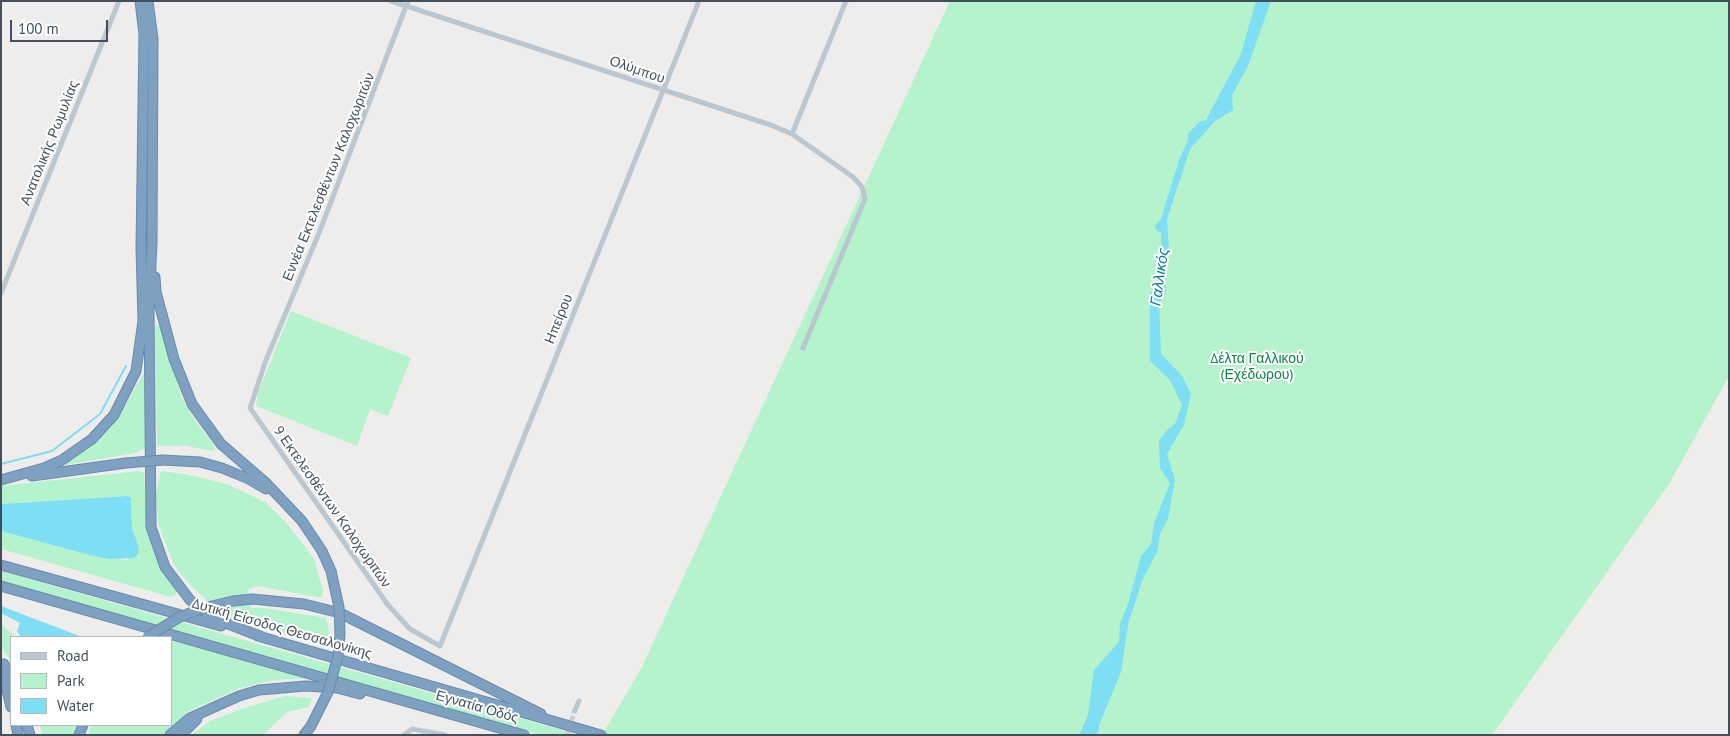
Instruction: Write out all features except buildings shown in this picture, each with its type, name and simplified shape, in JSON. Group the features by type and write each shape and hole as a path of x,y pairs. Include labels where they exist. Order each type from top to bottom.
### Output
{"highway":[{"path":"1,480 44,468 62,460 92,439 114,415 136,371 143,321 141,248 144,34 140,1"},
{"path":"148,1 153,39 152,242 149,308 150,514 155,542 165,567 190,600 213,618 262,637"},
{"path":"152,242 156,292 185,390 206,427 221,444 266,483 307,528 331,571 339,607 340,635 338,656 328,692 311,726 304,735"},
{"path":"1,480 126,463 163,460 200,462 222,468 249,479 277,496"},
{"name":"Δυτική Είσοδος Θεσσαλονίκης","path":"1,565 262,637 554,721"},
{"path":"1,586 422,706"},
{"path":"149,636 178,618 224,602 252,599 304,604 340,614 554,721 601,735"},
{"path":"1,660 10,676"},
{"path":"1,665 10,703"},
{"path":"170,735 190,718 239,696 259,690 306,686 338,688 388,701 422,706"},
{"name":"Εγνατία Οδός","path":"422,706 524,735"},
{"path":"181,735 205,711"}],"street":[{"name":"Ανατολικής Ρωμυλίας","path":"1,293 119,1"},
{"name":"Ολύμπου","path":"391,1 407,3 792,134 821,152 862,187 865,199 803,348"},
{"name":"Ηπείρου","path":"440,646 698,1"},
{"path":"792,134 846,1"},
{"name":"Εννέα Εκτελεσθέντων Καλοχωριτών","path":"266,360 319,234 407,3"},
{"name":"9 Εκτελεσθέντων Καλοχωριτών","path":"266,360 251,402 252,414 388,605 410,629 440,646"},
{"path":"574,710 578,702"},
{"path":"404,735 412,729 419,729 445,735"}],"green space":[{"name":"Δέλτα Γαλλικού (Εχέδωρου)","path":"950,1 1729,1 1729,376 1669,484 1492,735 602,735 641,669"},
{"path":"291,311 411,358 388,416 370,409 357,446 256,406 258,393"},
{"path":"158,325 161,327 182,399 213,444 215,451 185,446 157,446 155,327"},
{"path":"143,374 147,376 146,446 135,453 66,465 64,463 108,429 121,413"},
{"path":"139,471 144,473 147,526 152,547 177,592 176,595 171,597 1,549 1,531 93,556 127,560 139,548 132,528 131,498 128,496 1,504 1,486"},
{"path":"161,471 184,474 227,484 265,502 285,521 314,559 323,591 322,598 258,586 248,590 251,608 264,608 326,618 329,630 327,644 239,621 222,614 189,584 174,565 158,523 156,495"},
{"path":"1,571 579,735 540,735 226,646 1,581"},
{"path":"1,624 15,636 10,636 10,660 1,646"},
{"path":"172,641 316,678 273,680 240,688 189,711 163,735 88,735 91,726 172,726"},
{"path":"285,696 312,698 309,707 287,712 263,735 191,735 210,721"},
{"path":"40,726 78,726 75,735 42,735"}],"water":[{"name":"Γαλλικός","path":"1256,1 1271,1 1248,66 1232,95 1233,110 1215,121 1190,149 1167,219 1169,251 1166,261 1166,291 1159,303 1161,354 1182,376 1191,394 1184,425 1167,454 1175,480 1168,518 1160,534 1157,552 1142,581 1128,625 1121,672 1099,725 1099,730 1096,735 1079,735 1088,715 1094,670 1119,642 1120,624 1129,601 1141,556 1151,544 1154,524 1170,483 1160,468 1159,441 1166,431 1175,424 1182,405 1170,380 1150,361 1150,293 1157,288 1158,270 1162,257 1161,232 1157,231 1155,226 1161,219 1179,160 1188,140 1188,134 1199,122 1206,120 1241,54"},
{"path":"128,496 131,498 132,528 139,548 138,554 134,558 110,559 93,556 1,531 1,504"},
{"path":"1,606 79,636 20,636 17,631 20,623 1,613"}],"waterway":[{"path":"1,464 52,451 100,414 126,366"}],"tunnel":[{"path":"567,735 575,710"}]}
